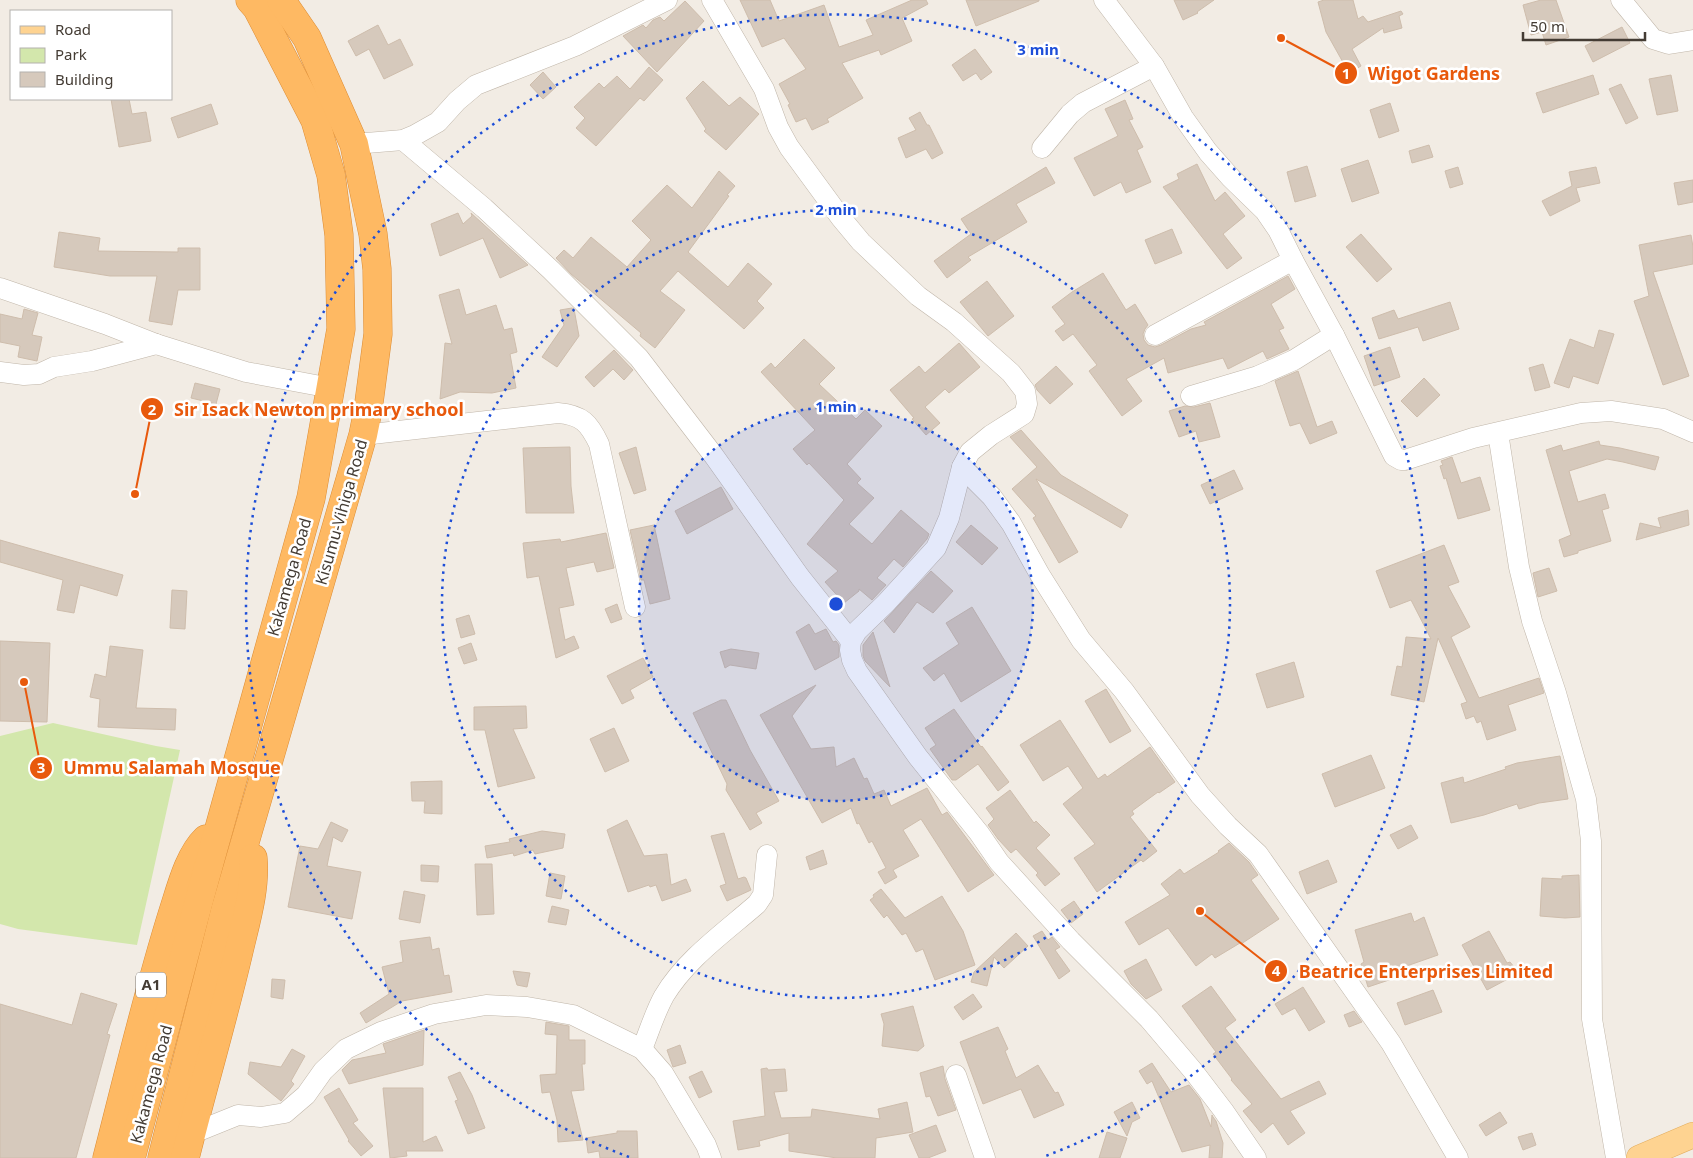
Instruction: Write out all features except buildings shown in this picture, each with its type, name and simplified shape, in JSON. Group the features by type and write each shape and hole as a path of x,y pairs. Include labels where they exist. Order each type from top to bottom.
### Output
{"highway":[{"name":"Kakamega Road","path":"131,1158 220,824 311,498 341,329 339,235 331,175 315,120 250,0"},
{"name":"Kisumu-Vihiga Road","path":"162,1158 225,911 363,435 378,334 377,269 373,234 354,144 307,38 281,0"},
{"name":"A1","path":"107,1158 157,962 183,881 198,846 220,824"},
{"path":"188,1146 226,1007 248,913 254,869 250,826"}],"main road":[{"path":"1639,1158 1693,1135"}],"street":[{"path":"354,144 403,140 427,130 438,122 457,101 476,85 575,46 667,0"},
{"path":"712,0 764,89 778,127 789,147 841,218 861,242 918,296 954,322 1011,373 1025,391 1027,404 1024,414 991,435 970,452 962,467 949,518 936,548 886,603 857,631 851,641 850,650 857,671 918,757 979,833 999,862 1188,1065 1223,1110 1256,1158"},
{"path":"1104,0 1154,66 1183,117 1208,152 1231,178 1265,211 1278,230 1334,335 1394,456 1405,460 1473,438 1581,414 1611,411 1663,419 1693,432"},
{"path":"1621,0 1653,39 1669,44 1693,40"},
{"path":"1042,148 1070,114 1083,103 1154,66"},
{"path":"403,140 484,208 551,270 639,358 714,456 800,577 851,641"},
{"path":"1155,335 1293,260"},
{"path":"0,288 105,324 156,344 246,372 331,388"},
{"path":"1191,396 1258,376 1294,360 1334,335"},
{"path":"0,372 24,375 39,374 54,367 92,361 156,344"},
{"path":"363,435 558,413 571,414 580,418 586,423 599,444 635,608"},
{"path":"1498,433 1518,567 1532,621 1556,693 1586,799 1591,841 1592,1019 1616,1158"},
{"path":"962,467 992,497 1011,523 1040,575 1081,640 1124,691 1200,795 1228,826 1258,854 1391,1043 1458,1158"},
{"path":"642,1049 664,997 678,978 694,959 757,904 763,895 767,855"},
{"path":"188,1146 238,1115 261,1117 285,1113 306,1095 323,1071 346,1050 381,1032 434,1014 486,1005 527,1007 573,1015 642,1049 663,1073 706,1144 711,1158"},
{"path":"956,1075 986,1158"}],"green space":[{"path":"53,723 180,750 137,945 18,929 0,924 0,736"}],"place":[{"name":"Wigot Gardens","path":"1281,38"},
{"name":"Sir Isack Newton primary school","path":"135,494"},
{"name":"Ummu Salamah Mosque","path":"24,682"},
{"name":"Beatrice Enterprises Limited","path":"1200,911"}]}
